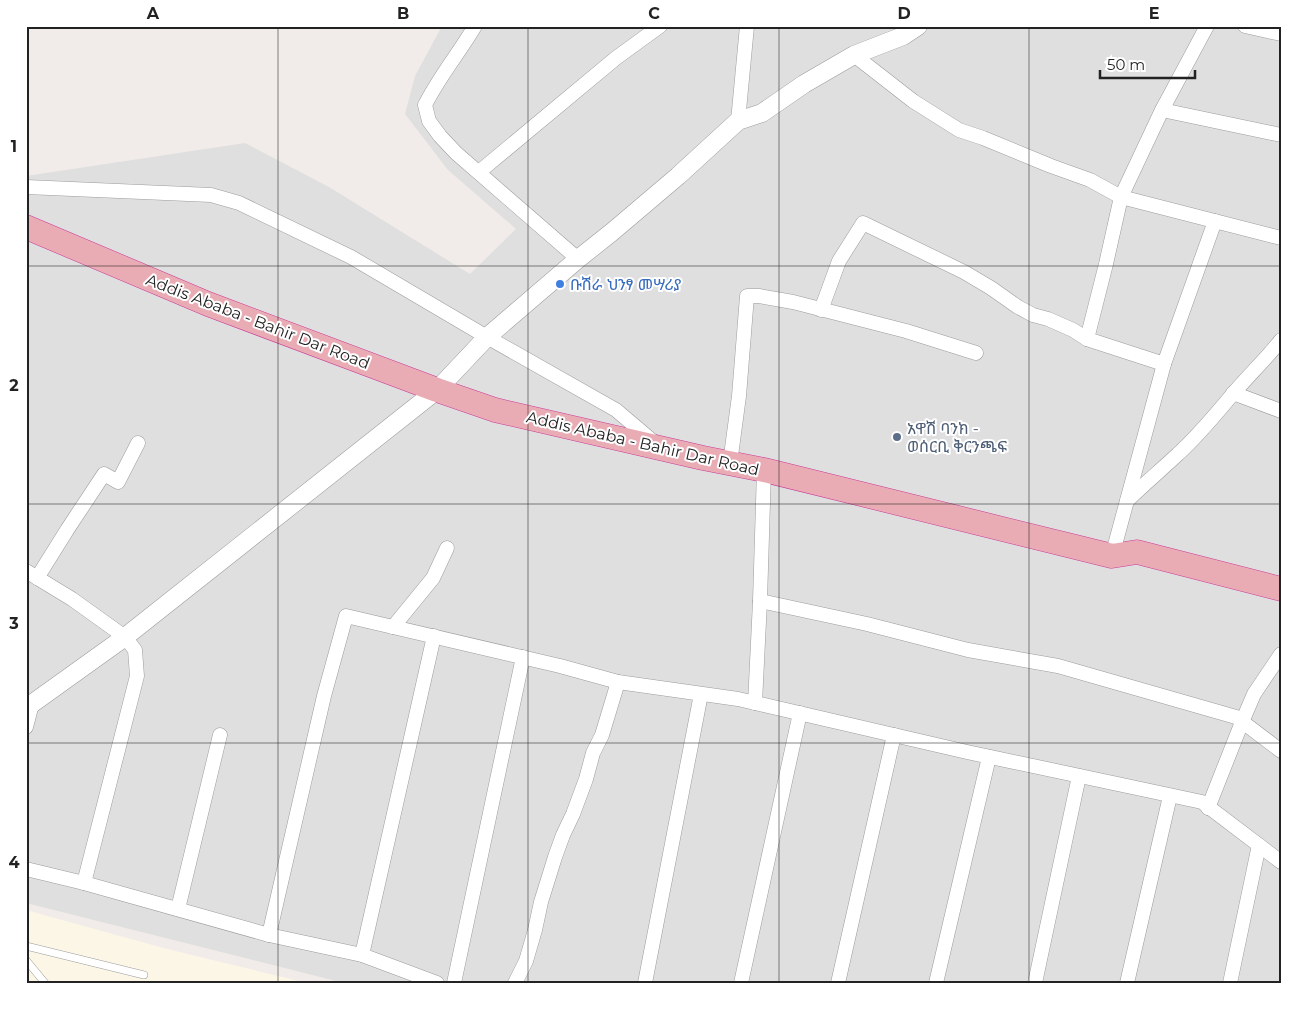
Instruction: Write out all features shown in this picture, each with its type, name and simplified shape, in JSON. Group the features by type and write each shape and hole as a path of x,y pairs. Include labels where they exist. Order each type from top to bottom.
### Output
{"highway":[{"name":"Addis Ababa - Bahir Dar Road","path":"26,227 208,304 495,410 703,458 764,470 1112,556 1138,552 1281,589"}],"street":[{"path":"475,26 433,89 425,105 429,120 440,136 456,153 578,259"},
{"path":"478,172 616,58 660,26"},
{"path":"738,121 747,26"},
{"path":"26,727 29,706 125,637 437,390 487,337 678,176 738,121 762,113 804,84 854,55 903,36 918,26"},
{"path":"1087,338 1121,196 1162,110 1207,26"},
{"path":"1245,26 1281,34"},
{"path":"854,55 913,101 958,130 1090,180 1121,196 1281,238"},
{"path":"1162,110 1281,136"},
{"path":"26,188 212,196 239,203 351,257 616,410 660,447"},
{"path":"1112,556 1164,364 1216,221"},
{"path":"821,310 839,261 863,223 964,272 991,288 1018,308 1073,330 1087,338 1164,364"},
{"path":"730,463 738,396 746,296 759,296 793,302 906,331 976,353"},
{"path":"1126,501 1208,424 1281,340"},
{"path":"1234,393 1281,411"},
{"path":"84,883 137,676 135,650 125,637 72,599 32,575 67,530 104,474 118,482 138,443"},
{"path":"755,703 764,470"},
{"path":"393,627 433,578 447,548"},
{"path":"760,601 867,624 968,650 1058,666 1236,717 1281,751"},
{"path":"269,936 322,705 346,616 523,657 618,682 738,699 988,757 1202,802 1281,862"},
{"path":"362,955 434,636"},
{"path":"1208,808 1254,694 1281,654"},
{"path":"454,983 523,657"},
{"path":"515,983 526,961 552,866 586,779 593,753 602,735 618,682"},
{"path":"645,983 701,694"},
{"path":"741,983 800,713"},
{"path":"178,909 220,735"},
{"path":"838,983 894,735"},
{"path":"936,983 988,757"},
{"path":"1035,983 1079,776"},
{"path":"1127,983 1170,796"},
{"path":"1230,983 1259,845"},
{"path":"26,869 84,883 269,936 362,955 437,983"}],"lane":[{"path":"26,946 144,975"},
{"path":"26,960 45,983"}],"shaded area":[{"path":"442,26 1281,26 1281,983 344,983 26,903 26,176 245,143 329,187 470,274 516,229 448,170 405,114 415,76"},
{"path":"26,910 167,949 307,983 26,983"}],"place":[{"name":"ቡሽራ ህንፃ መሣሪያ","path":"560,284"},
{"name":"አዋሽ ባንክ - ወሰርቢ ቅርንጫፍ","path":"897,437"}]}
